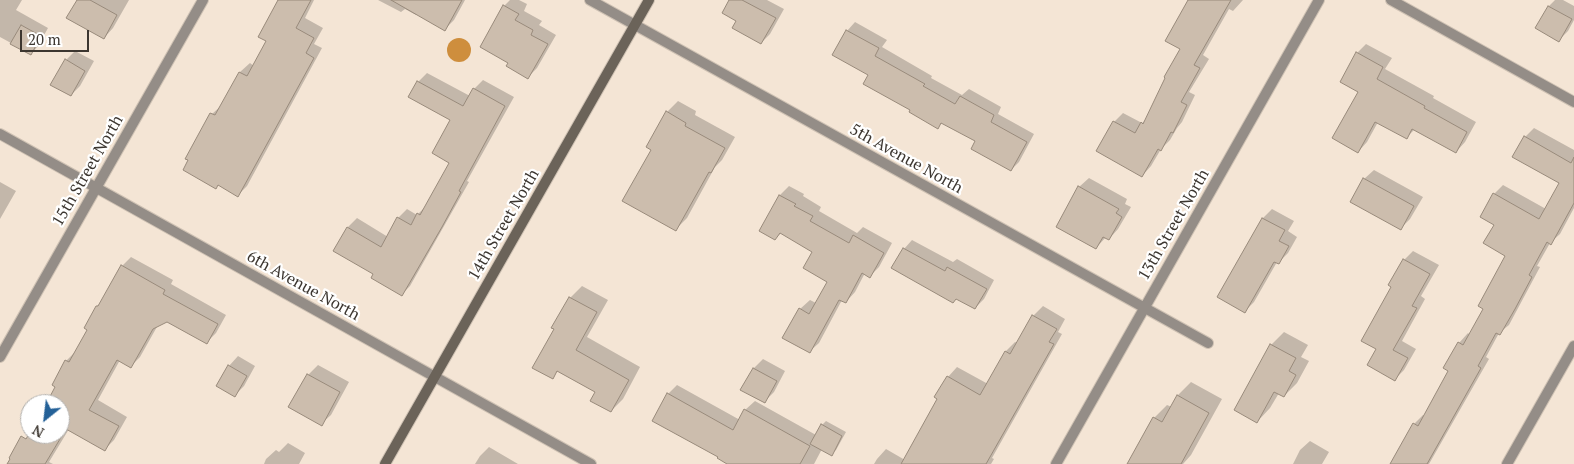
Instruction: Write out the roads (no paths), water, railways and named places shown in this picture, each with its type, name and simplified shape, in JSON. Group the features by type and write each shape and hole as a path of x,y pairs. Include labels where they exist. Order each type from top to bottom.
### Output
{"street":[{"name":"15th Street North","path":"0,357 203,0"},
{"name":"5th Avenue North","path":"590,0 1208,344"},
{"name":"14th Street North","path":"384,464 649,0"},
{"name":"13th Street North","path":"1056,464 1319,0"},
{"path":"1391,0 1574,102"},
{"name":"6th Avenue North","path":"0,134 591,464"},
{"path":"1507,464 1574,346"}]}
